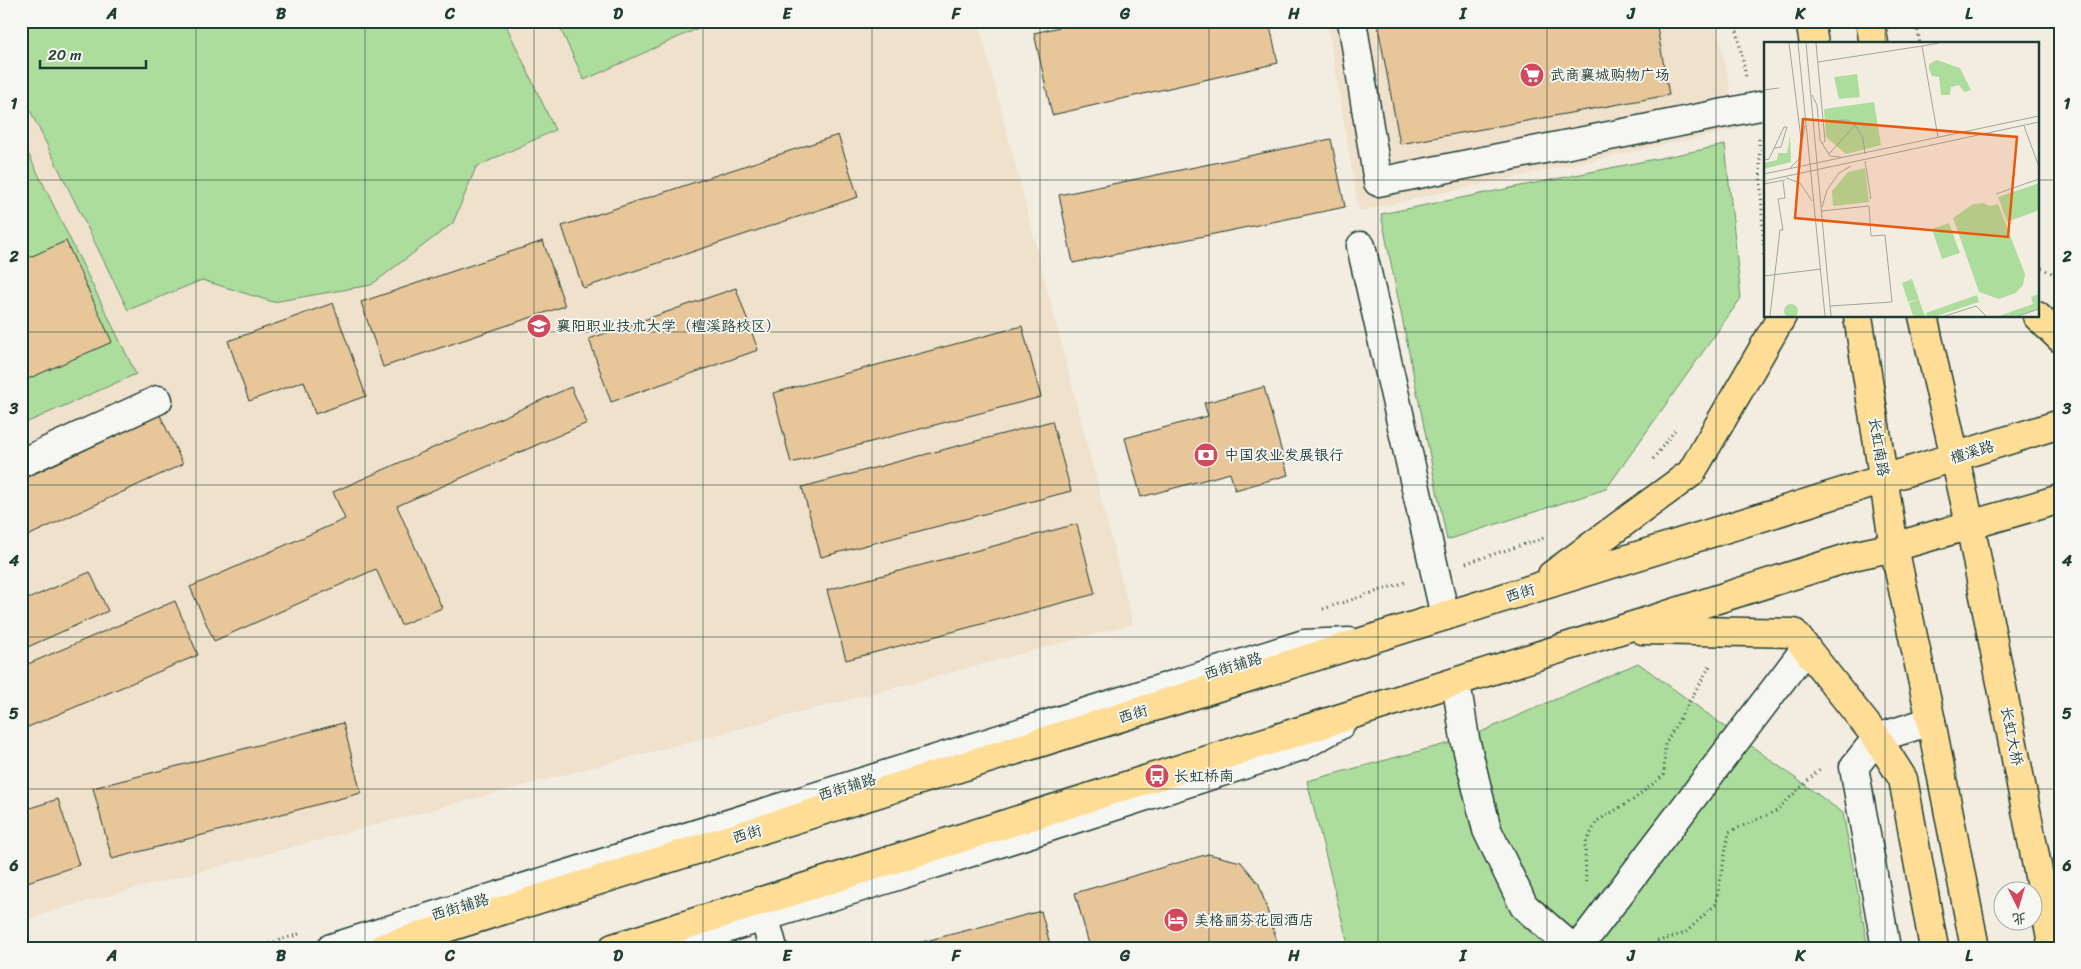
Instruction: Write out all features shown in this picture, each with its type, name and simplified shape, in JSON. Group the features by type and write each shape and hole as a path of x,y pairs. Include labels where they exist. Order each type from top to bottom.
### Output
{"main road":[{"path":"1810,21 1814,42"},
{"path":"1870,21 1874,42"},
{"path":"2038,317 2060,338"},
{"path":"1535,588 1691,473 1781,318"},
{"name":"长虹南路","path":"1858,318 1894,547 1931,721"},
{"path":"1923,318 1970,524"},
{"name":"檀溪路","path":"1884,479 2060,424"},
{"name":"西街","path":"382,948 1884,479"},
{"path":"613,948 763,909 1366,710 1619,630 1857,555 1894,547 2060,499"},
{"name":"长虹大桥","path":"1970,524 2053,948"},
{"path":"1619,630 1794,632 1877,738 1904,779 1934,948"},
{"path":"1931,721 1975,948"},
{"path":"2058,948 2060,936"}],"street":[{"path":"1352,21 1378,182 1759,106"},
{"path":"1361,246 1445,616"},
{"path":"21,463 158,400"},
{"name":"西街辅路","path":"331,948 1304,644 1365,641"},
{"path":"1578,948 1806,648"},
{"path":"1456,682 1465,739 1487,830 1524,906 1572,948"},
{"path":"1886,948 1854,767 1877,738 1931,721"},
{"path":"663,948 763,909 773,948"}],"path":[{"path":"1735,21 1759,106 1764,257"},
{"path":"1916,21 1920,42"},
{"path":"2038,266 2060,277"},
{"path":"1652,460 1676,430"},
{"path":"1586,888 1585,845 1597,821 1634,800 1664,775 1665,744 1714,659"},
{"path":"1650,948 1656,942 1685,933 1716,904 1730,832 1776,811 1826,763"}],"shaded area":[{"name":"襄阳职业技术大学（檀溪路校区）","path":"21,21 1000,21 980,28 1133,624 62,908 21,922"},
{"name":"武商襄城购物广场","path":"1327,21 1716,21 1738,129 1359,211"}],"green space":[{"path":"21,21 504,21 555,130 476,167 453,223 371,285 273,302 202,280 128,310 21,92"},
{"path":"557,21 714,21 584,80"},
{"path":"24,145 136,374 21,425 21,147"},
{"path":"1725,145 1741,298 1606,489 1447,540 1381,214"},
{"path":"1638,663 1843,813 1868,948 1349,948 1307,781 1465,739"}],"building":[{"path":"1085,21 1269,21 1278,63 1052,115 1034,33"},
{"name":"武商襄城购物广场","path":"1377,21 1656,21 1669,95 1400,144"},
{"path":"838,135 858,197 583,288 562,226"},
{"path":"1331,139 1345,207 1073,263 1059,195"},
{"path":"66,241 112,342 21,382 21,261"},
{"path":"543,241 565,306 383,367 361,302"},
{"path":"736,288 758,350 611,402 589,339"},
{"path":"333,303 366,396 315,414 304,381 249,401 228,341"},
{"path":"1022,326 1041,397 791,463 773,393"},
{"path":"571,387 587,423 397,506 442,608 401,625 376,569 214,641 190,587 345,519 333,492"},
{"name":"中国农业发展银行","path":"1264,387 1288,475 1235,490 1230,473 1141,497 1125,438 1208,416 1204,403"},
{"path":"160,415 183,464 21,539 21,480"},
{"path":"1052,421 1071,491 821,557 802,487"},
{"path":"1077,524 1095,594 846,660 827,590"},
{"path":"90,572 108,611 21,650 21,602"},
{"path":"175,601 198,655 21,730 21,667"},
{"path":"343,723 361,793 112,859 93,788"},
{"path":"58,799 79,865 21,884 21,811"},
{"name":"美格丽芬花园酒店","path":"1208,854 1241,862 1259,884 1279,948 1090,948 1075,893"},
{"path":"1041,911 1051,948 899,948"}],"place":[{"name":"武商襄城购物广场","path":"1532,75"},
{"name":"襄阳职业技术大学（檀溪路校区）","path":"539,326"},
{"name":"中国农业发展银行","path":"1206,455"},
{"name":"长虹桥南","path":"1157,776"},
{"name":"美格丽芬花园酒店","path":"1176,920"}]}
